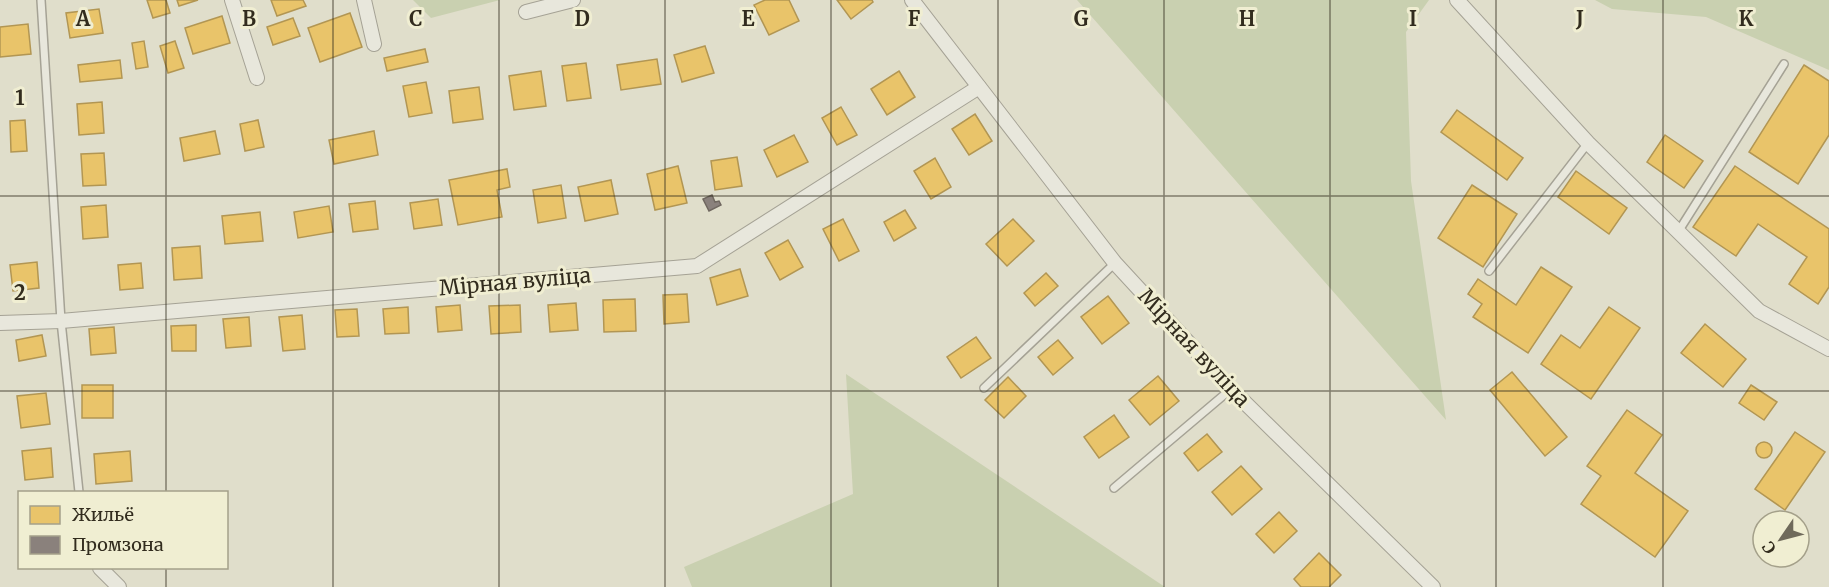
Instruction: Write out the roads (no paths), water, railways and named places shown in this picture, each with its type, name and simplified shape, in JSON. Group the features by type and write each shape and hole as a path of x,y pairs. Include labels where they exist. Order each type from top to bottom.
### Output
{"street":[{"path":"232,0 257,78"},
{"path":"364,0 374,44"},
{"path":"526,12 573,0"},
{"name":"Мірная вуліца","path":"912,0 1115,263 1231,389 1433,587"},
{"path":"1457,0 1588,143 1759,311 1829,349"},
{"name":"Мірная вуліца","path":"0,323 61,321 697,266 979,87"},
{"path":"102,569 119,587"}],"lane":[{"path":"41,0 61,321 79,491"},
{"path":"1678,232 1785,64"},
{"path":"1489,271 1588,143"},
{"path":"984,388 1115,263"},
{"path":"1114,489 1231,389"}]}
